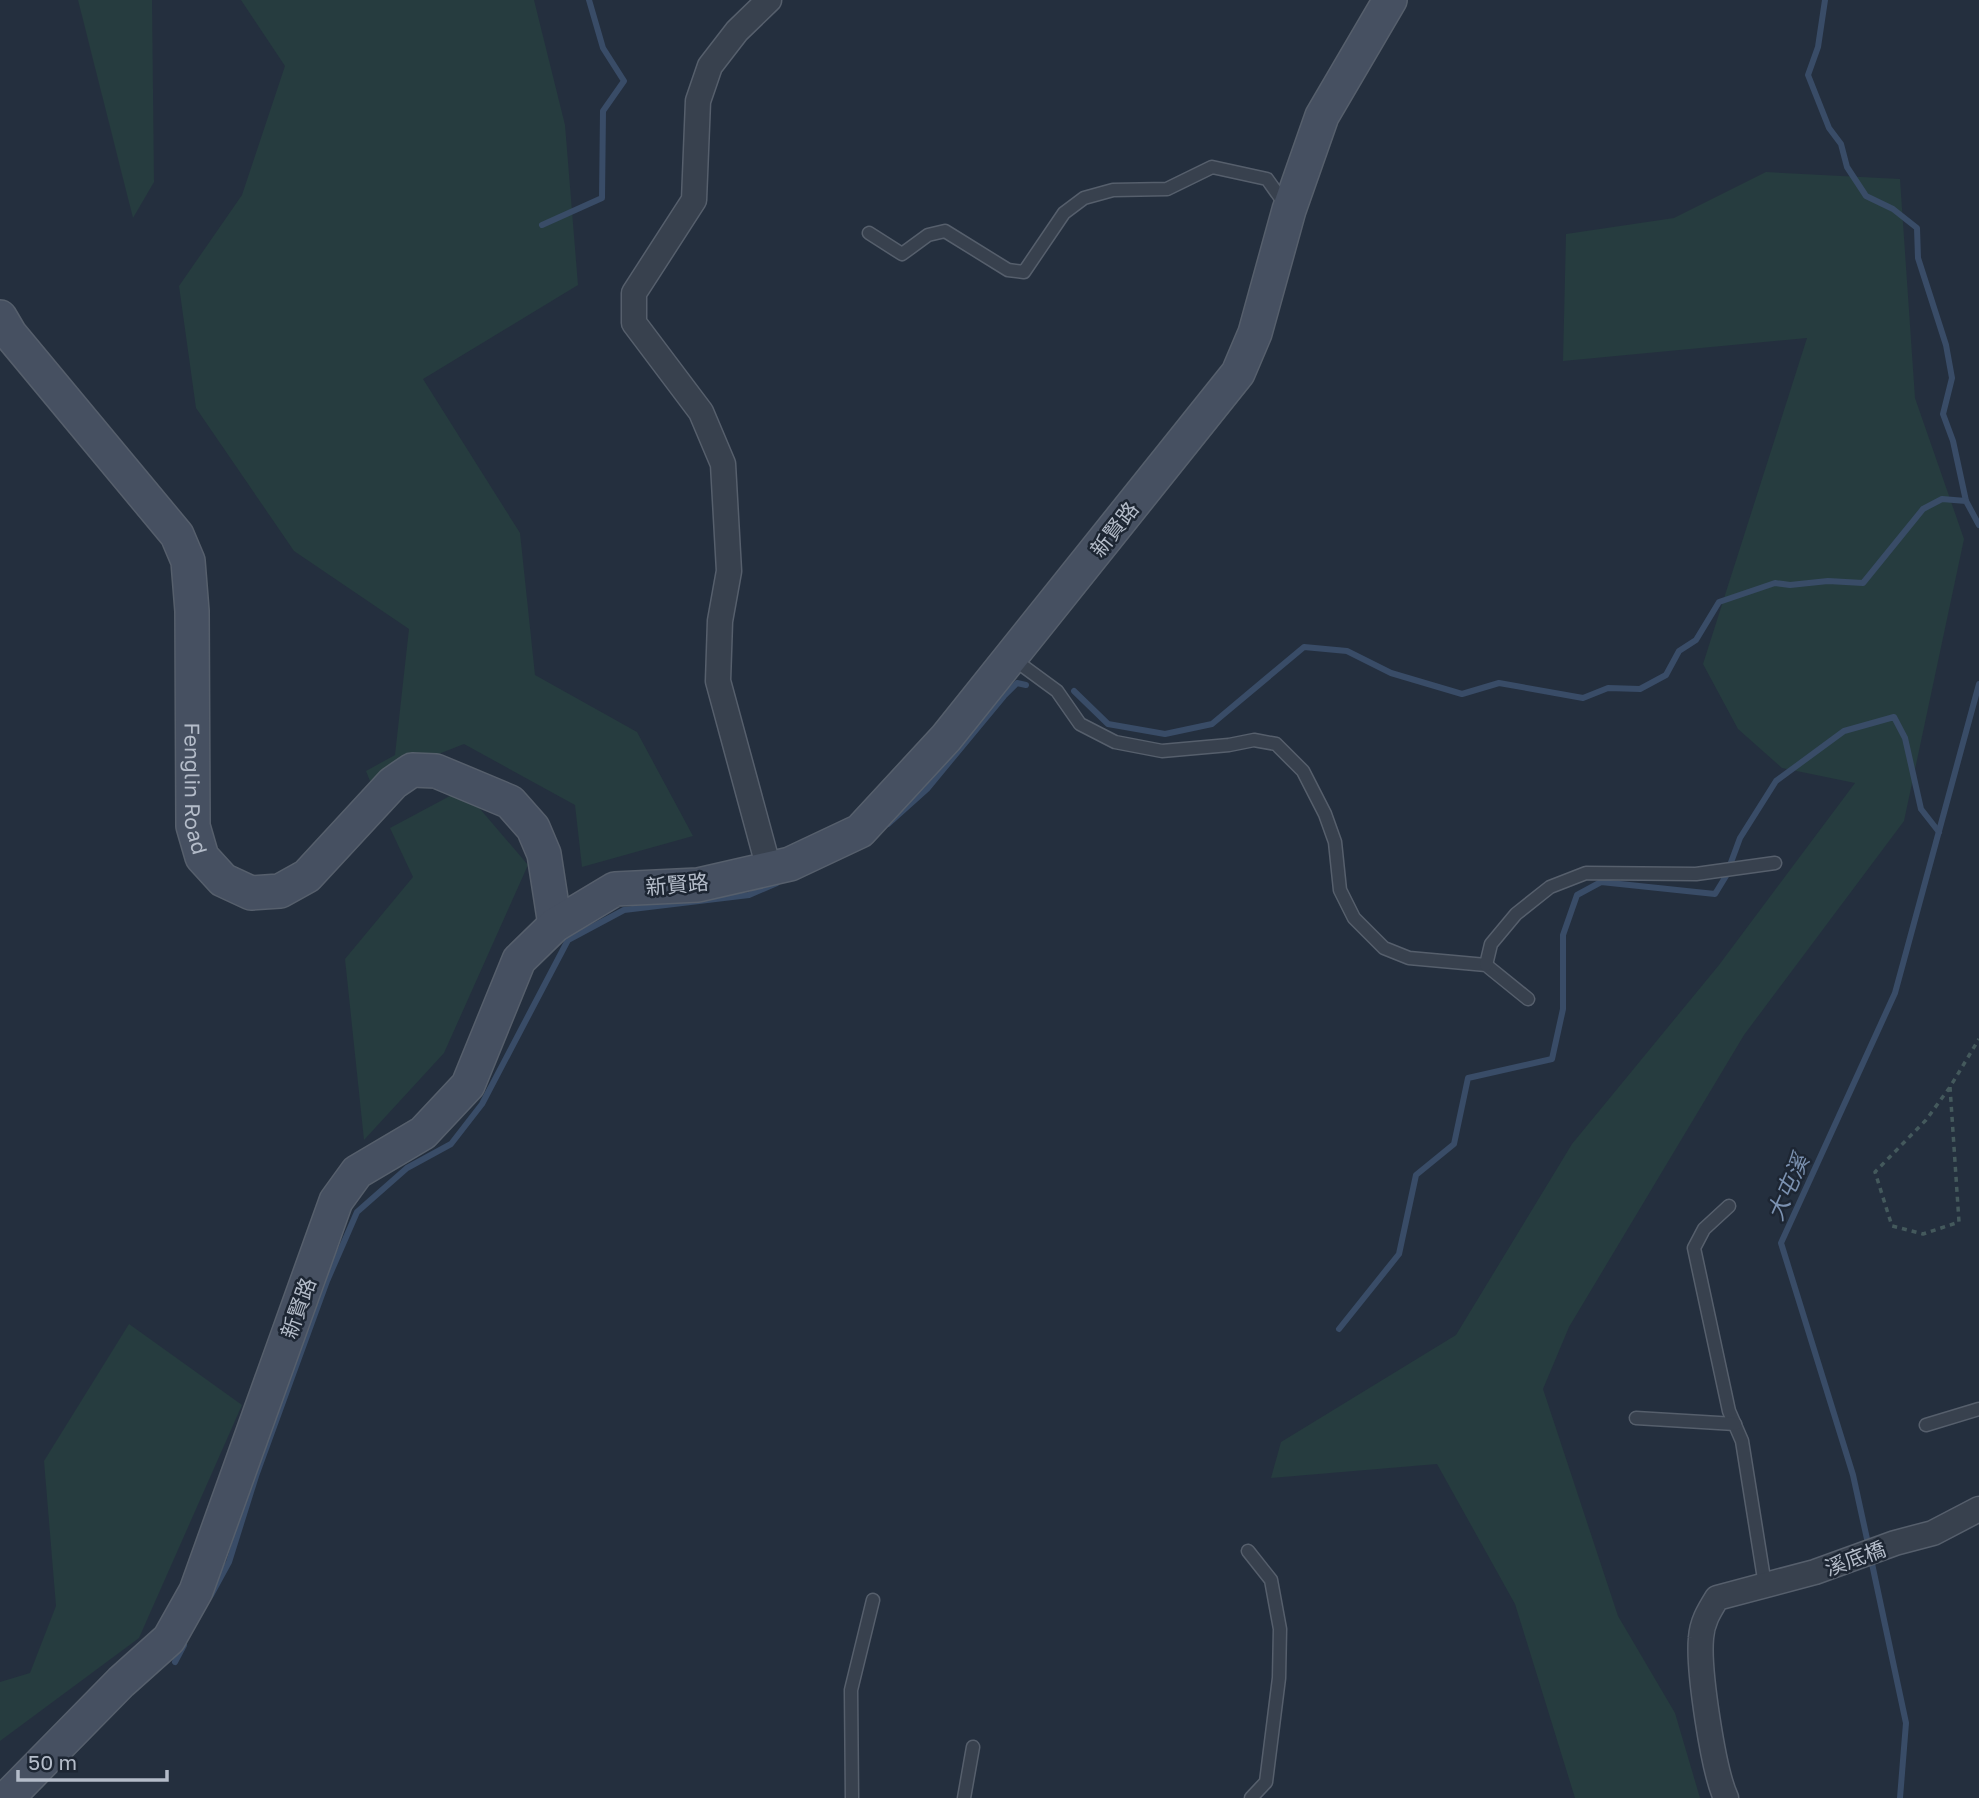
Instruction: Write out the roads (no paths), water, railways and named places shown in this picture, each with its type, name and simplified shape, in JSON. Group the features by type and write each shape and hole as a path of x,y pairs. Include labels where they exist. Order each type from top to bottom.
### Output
{"street":[{"path":"769,0 737,31 710,66 698,101 694,200 634,293 634,313 635,323 701,412 723,464 729,571 720,621 718,681 769,869"},
{"name":"新賢路","path":"7,1798 121,1682 169,1639 196,1591 336,1201 356,1172 424,1133 468,1085 519,960 555,925 615,889 698,885 769,869 790,864 860,831 946,738 1238,373 1255,332 1289,210 1322,116 1390,0"},
{"name":"Fenglin Road","path":"0,317 10,334 177,535 188,561 192,611 193,826 202,857 223,880 251,893 280,891 307,876 393,783 412,770 436,771 510,802 533,828 544,854 555,925"},
{"name":"溪底橋","path":"1726,1798 1715,1753 1701,1665 1701,1637 1705,1617 1717,1598 1815,1572 1895,1543 1933,1533 1979,1509"}],"lane":[{"path":"869,233 902,254 928,235 945,231 1009,270 1024,272 1064,212 1084,198 1113,190 1167,189 1212,167 1267,179 1289,210"},
{"path":"1012,658 1057,691 1080,724 1115,742 1162,751 1254,740 1276,744 1303,771 1325,814 1335,842 1340,890 1354,918 1384,948 1409,958 1486,965 1528,999"},
{"path":"1486,965 1491,944 1516,914 1550,887 1586,873 1696,874 1775,863"},
{"path":"1729,1206 1704,1228 1694,1248 1729,1411 1742,1441 1765,1585"},
{"path":"1926,1425 1979,1409"},
{"path":"1636,1418 1735,1424"},
{"path":"1248,1551 1271,1580 1280,1629 1279,1678 1266,1782 1251,1798"},
{"path":"852,1798 851,1690 873,1600"},
{"path":"964,1798 973,1747"}],"waterway":[{"path":"542,225 602,198 603,111 624,81 603,48 589,0"},
{"path":"1825,0 1818,47 1808,75 1829,128 1841,144 1847,167 1866,196 1893,209 1917,228 1918,258 1946,345 1952,378 1943,414 1953,441 1966,501"},
{"path":"1074,691 1108,724 1165,734 1212,724 1304,647 1347,651 1391,673 1462,694 1499,683 1583,698 1608,688 1640,689 1666,675 1679,651 1696,640 1719,602 1775,583 1863,583 1923,509 1942,499 1966,501 1979,525"},
{"path":"888,824 927,789 1004,696 1017,683 1026,685"},
{"name":"大屯溪","path":"1869,1548 1853,1475 1781,1243 1895,993 1979,684"},
{"path":"1339,1329 1399,1254 1416,1175 1454,1144 1468,1078 1552,1059 1563,1009 1563,935 1577,895 1601,882 1715,894 1726,876 1740,838 1776,781 1844,731 1894,717 1905,738 1921,809 1939,832"},
{"path":"211,1595 229,1562 256,1476 327,1281 357,1212 407,1168 451,1144 482,1104 568,940 624,910 749,895 777,883"},
{"name":"大屯溪","path":"1871,1559 1906,1723 1900,1798"},
{"path":"175,1662 184,1645"}]}
